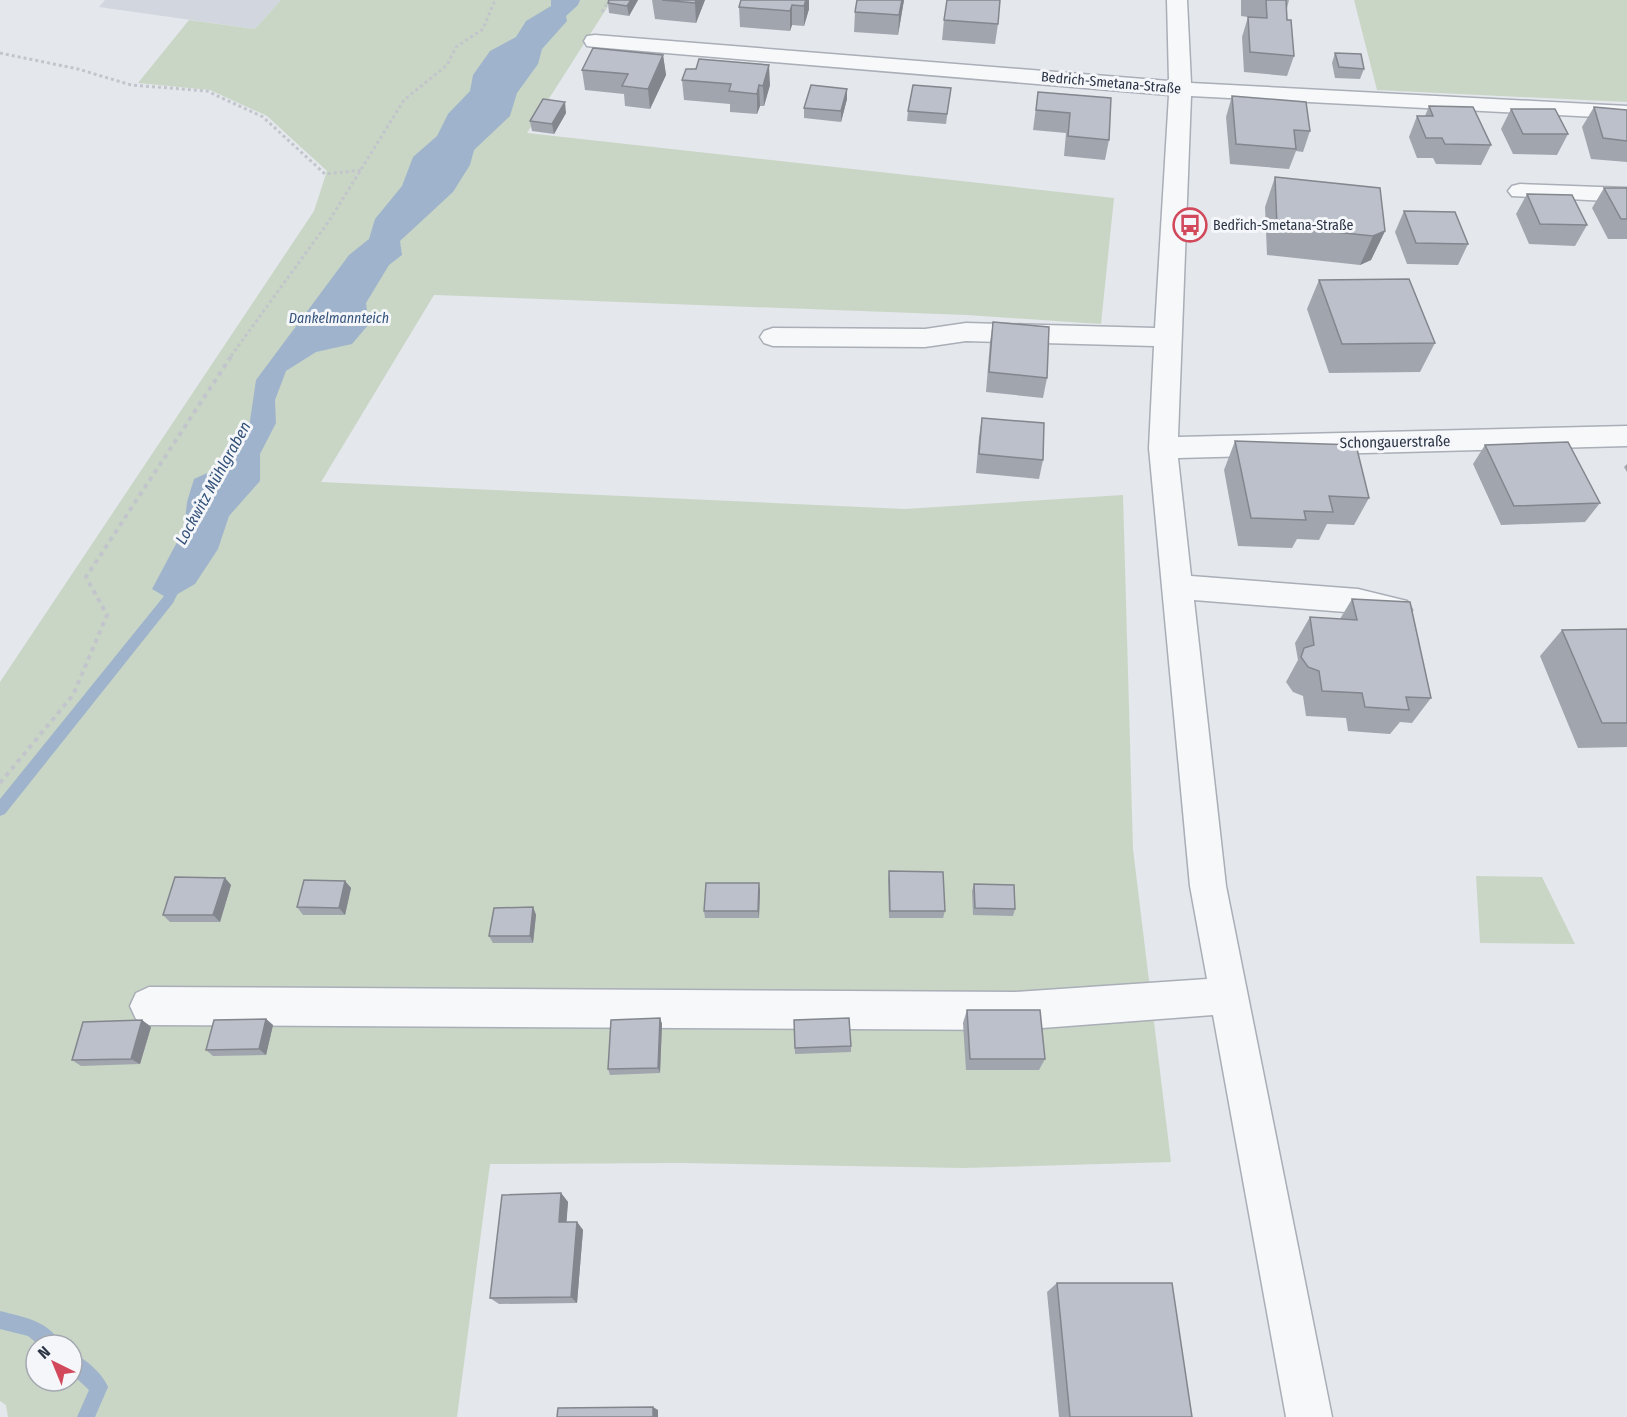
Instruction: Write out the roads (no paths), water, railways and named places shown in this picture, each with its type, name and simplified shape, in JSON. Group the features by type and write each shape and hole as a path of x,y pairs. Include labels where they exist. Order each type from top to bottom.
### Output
{"street":[{"path":"1177,0 1180,89 1162,448 1208,886 1309,1417"},
{"name":"Bedrich-Smetana-Straße","path":"595,41 1180,89 1619,111 1627,114"},
{"path":"1520,191 1627,195"},
{"path":"772,337 925,338 966,332 1168,337"},
{"name":"Schongauerstraße","path":"1162,448 1627,436"},
{"path":"1178,586 1358,601 1406,612"},
{"path":"149,1006 1015,1011 1229,996"}],"water":[{"name":"Dankelmannteich","path":"551,0 580,0 566,16 567,21 542,49 538,64 517,93 510,116 474,150 470,165 453,192 400,241 402,255 389,265 366,303 369,324 352,344 316,352 286,371 275,400 276,423 260,454 260,481 229,516 218,549 195,584 169,599 152,589 184,529 187,502 194,479 218,468 248,434 256,380 349,255 369,239 375,219 402,186 413,157 437,136 448,114 470,91 473,75 490,51 516,37 526,21 551,6"}],"waterway":[{"name":"Lockwitz Mühlgraben","path":"0,810 169,599 177,583"},
{"name":"Lockwitz Mühlgraben","path":"0,1320 33,1328 39,1333"},
{"name":"Lockwitz Mühlgraben","path":"84,1373 99,1387 86,1417"}],"place":[{"name":"Bedřich-Smetana-Straße","path":"1190,225"}]}
